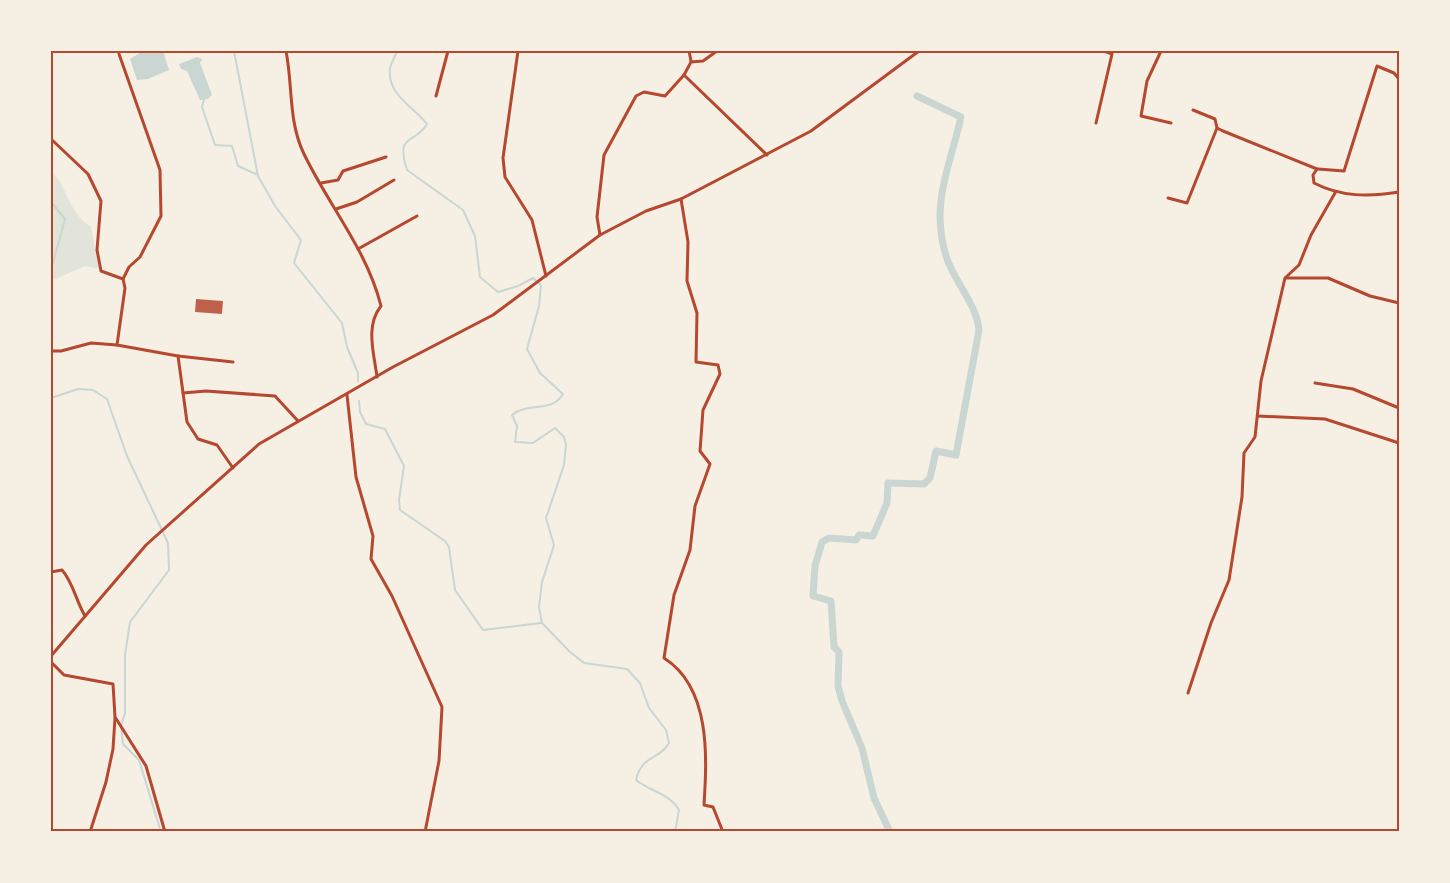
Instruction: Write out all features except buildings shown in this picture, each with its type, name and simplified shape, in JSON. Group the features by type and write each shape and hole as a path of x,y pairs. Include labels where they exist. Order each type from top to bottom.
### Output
{"street":[{"path":"286,51 292,116 304,154 336,208 376,288 381,306 373,316 371,334 377,377"},
{"path":"436,96 448,51"},
{"path":"518,51 503,158 505,177 532,220 546,277"},
{"path":"600,235 597,217 604,155 636,96 644,92 665,96 684,75 691,62 689,51"},
{"path":"691,62 703,61 717,51"},
{"path":"51,656 157,535 259,444 493,315 600,235 646,212 681,199 811,131 919,51"},
{"path":"1096,123 1112,54 1104,51"},
{"path":"1161,51 1147,81 1141,116 1171,123"},
{"path":"117,345 125,288 123,279 129,267 140,257 161,216 160,170 119,54"},
{"path":"1217,128 1317,169 1344,171 1377,66 1394,73 1399,79"},
{"path":"684,75 766,155"},
{"path":"1168,198 1187,203 1194,192 1217,128 1215,119 1193,110"},
{"path":"51,139 88,174 101,201 97,250 100,271 123,279"},
{"path":"321,183 338,180 343,171 386,157"},
{"path":"1317,169 1313,175 1314,183 1335,193 1379,195 1399,192"},
{"path":"336,208 357,202 394,180"},
{"path":"1188,693 1211,623 1230,580 1242,496 1244,453 1255,437 1261,381 1285,278 1299,265 1311,235 1335,193"},
{"path":"681,199 688,242 687,281 697,313 696,362 718,365 720,374 702,410 700,451 710,464 695,506 690,550 674,595 664,658 674,665 700,711 707,755 705,805 713,807 723,832"},
{"path":"358,249 417,216"},
{"path":"1285,278 1328,278 1370,296 1399,303"},
{"path":"51,351 61,351 91,343 232,362"},
{"path":"178,356 187,422 198,439 217,445 233,468"},
{"path":"1314,383 1353,389 1399,408"},
{"path":"183,393 274,396 298,421"},
{"path":"347,395 356,477 373,536 371,559 392,596 442,707 439,761 425,832"},
{"path":"1258,416 1325,420 1399,443"},
{"path":"51,572 62,570 68,577 76,603 85,616"},
{"path":"51,662 64,675 113,684 115,717 113,749 90,832"},
{"path":"115,717 146,766 165,832"}],"shaded area":[{"path":"143,51 163,51 169,70 148,79 137,80 130,59"},
{"path":"197,57 202,59 200,63 212,95 208,99 200,100 187,71 181,69 179,64"},
{"path":"51,171 77,214 91,227 99,269 85,266 51,281"}],"waterway":[{"path":"234,51 258,176 275,206 301,240 294,263 342,323 347,347 358,373 358,381"},
{"path":"397,51 390,69 393,86 402,100 427,124 405,144 403,150 407,170 463,210 475,236 480,277 498,292 518,286 533,278 541,285 539,306 527,349 540,373 563,394 552,404 525,409 512,415 517,426 515,442 533,443 555,428 564,437 566,445 564,465 546,518 554,545 542,582 539,607 542,623 584,663 627,669 640,683 649,708 666,730 669,743 642,766 636,780 675,804 679,810 675,832"},
{"path":"890,832 874,798 862,748 838,686 839,652 834,647 831,601 813,596 815,566 822,542 829,538 856,540 859,535 873,536 887,503 888,483 924,484 930,478 936,451 956,455 979,330 974,310 946,256 940,219 943,185 961,117 917,96"},
{"path":"204,99 202,107 215,145 232,146 238,166 256,174"},
{"path":"51,202 65,219 51,270"},
{"path":"51,398 78,389 93,390 107,399 127,456 168,543 169,570 130,622 125,655 125,713 121,726 123,744 139,760 161,832"},
{"path":"359,401 360,412 366,424 385,429 404,466 399,500 400,510 445,541 449,547 455,590 483,630 541,623"}]}
